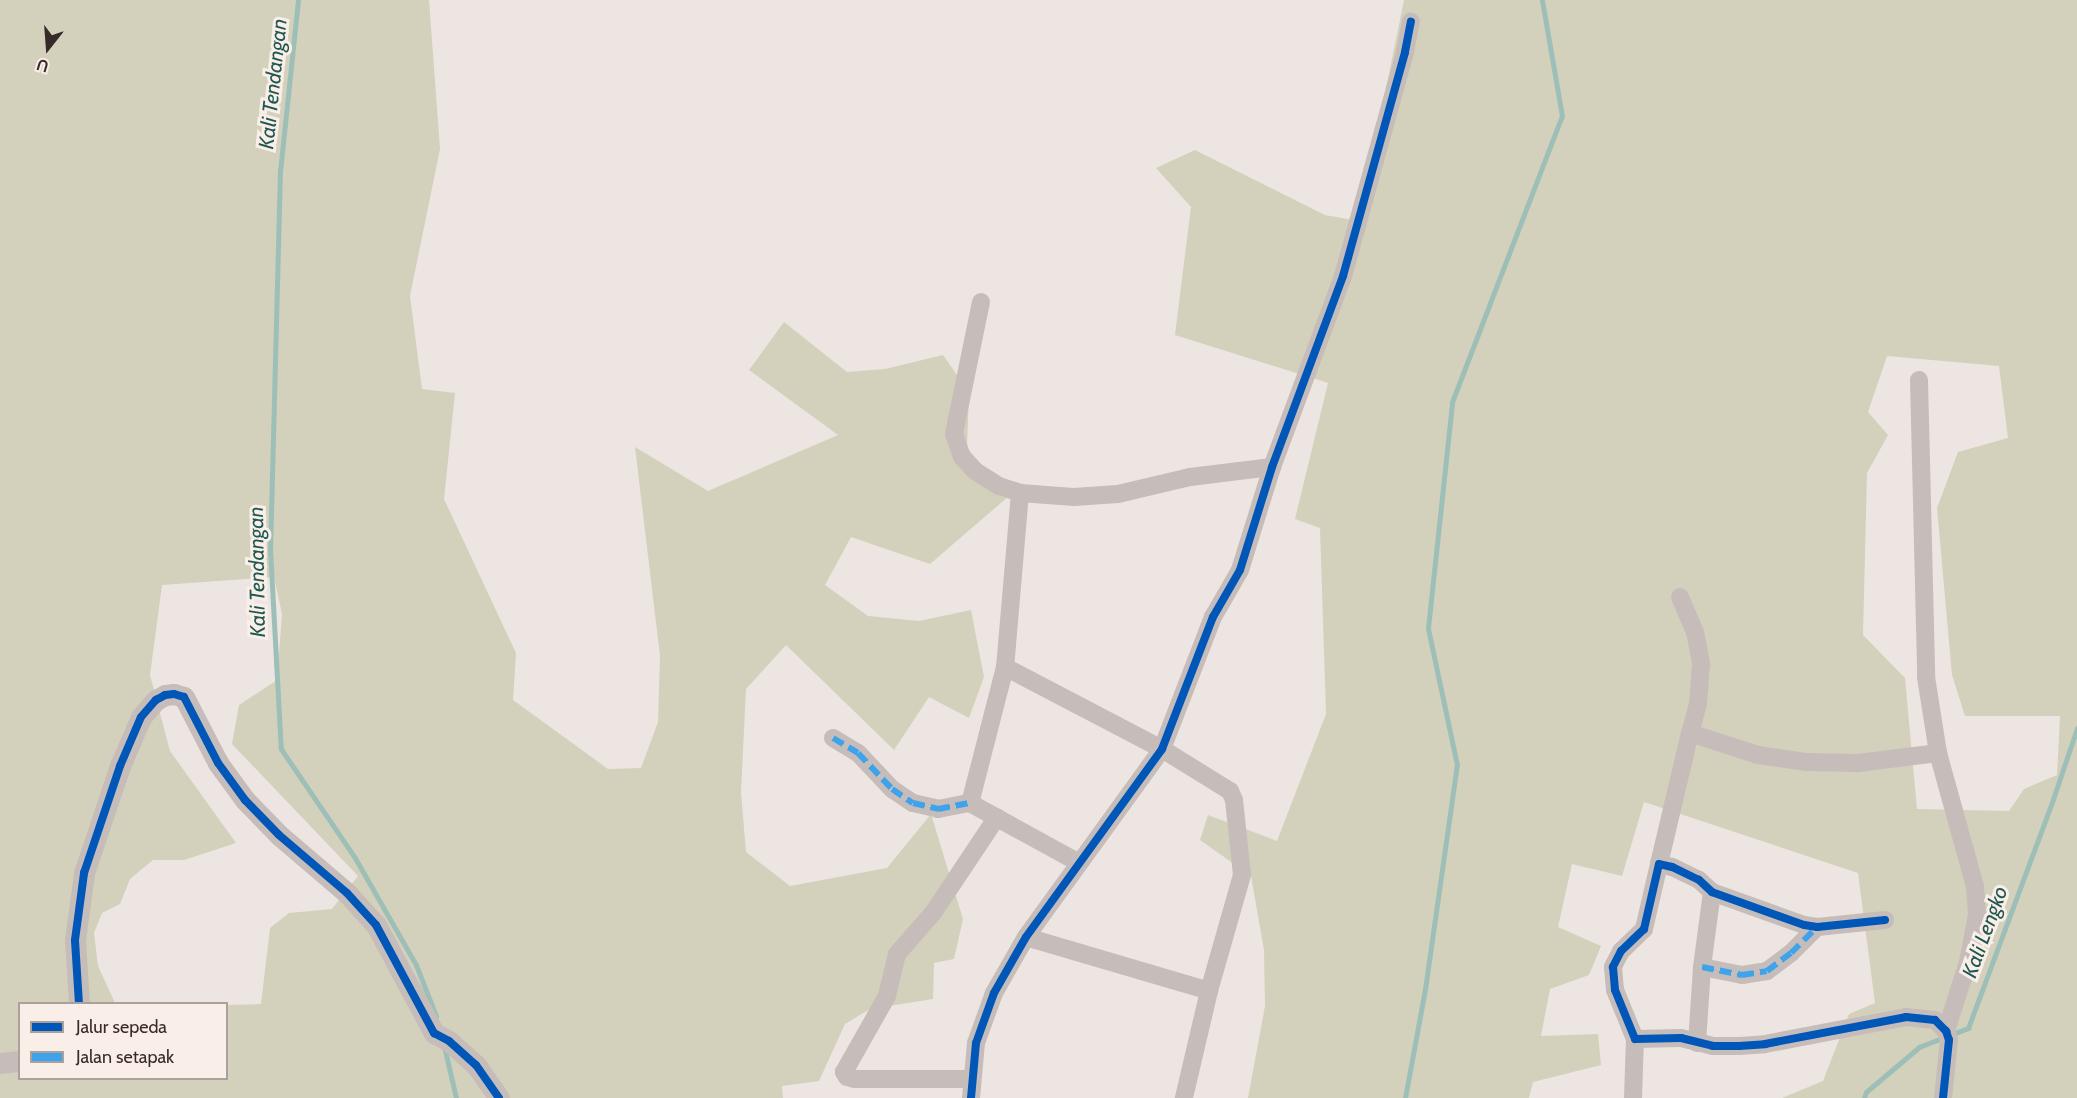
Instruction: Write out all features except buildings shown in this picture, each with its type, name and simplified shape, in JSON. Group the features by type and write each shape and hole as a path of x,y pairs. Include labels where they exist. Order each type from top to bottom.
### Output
{"street":[{"path":"971,1098 976,1044 986,1011 1026,937 1162,749 1213,617 1240,570 1272,468 1343,276 1393,97 1411,21"},
{"path":"981,302 954,434 962,457 975,471 999,486 1020,493 1074,497 1118,494 1190,477 1272,468"},
{"path":"1919,380 1926,677 1938,753 1975,886 1977,915 1968,962 1947,1035 1943,1098"},
{"path":"970,803 1005,668 1020,493"},
{"path":"1633,1098 1635,1039 1615,990 1612,975 1621,951 1644,929 1698,704 1701,664 1695,632 1680,597"},
{"path":"1005,668 1162,749 1227,788 1234,800 1242,875 1209,991 1184,1098"},
{"path":"79,1002 75,940 84,873 120,766 141,717 156,700 174,694 184,697 218,763 246,800 279,835 347,893 376,925 441,1037 476,1065 499,1098"},
{"path":"1690,733 1758,755 1806,762 1858,763 1938,753"},
{"path":"833,738 858,753 892,789 913,803 938,809 970,803 1079,863"},
{"path":"972,1079 855,1079 847,1077 844,1072 887,996 897,954 933,913 997,817"},
{"path":"1659,864 1672,867 1699,880 1712,892 1804,925 1817,927 1885,920"},
{"path":"1697,1043 1701,967 1712,892"},
{"path":"1701,967 1742,975 1767,971 1791,953 1817,927"},
{"path":"1026,937 1209,991"},
{"path":"1635,1039 1681,1038 1713,1046 1765,1044 1906,1017 1935,1020 1947,1035"},
{"path":"0,1063 18,1061"}],"shaded area":[{"path":"0,0 429,0 440,149 410,296 422,389 455,393 444,499 516,653 513,700 608,769 641,768 658,722 660,656 635,447 708,491 838,435 749,370 784,322 847,372 885,369 943,355 969,392 967,448 1009,496 930,564 851,537 825,585 868,616 919,621 971,610 984,677 969,718 929,697 894,750 786,645 746,689 741,793 746,852 790,886 887,868 931,814 963,919 954,959 934,963 933,999 870,1009 845,1024 819,1081 782,1086 783,1098 0,1098","holes":["274,577 282,614 277,680 239,705 232,744 358,876 332,909 289,913 270,928 261,1004 228,1005 228,1080 18,1080 18,1002 115,1002 98,966 94,933 102,913 120,904 130,879 153,860 184,860 236,843 170,751 150,675 162,585"]},
{"path":"1404,0 2077,0 2077,1098 1782,1098 1823,1081 1849,1014 1875,1003 1858,873 1644,802 1622,876 1572,864 1558,927 1601,946 1589,975 1550,989 1541,1036 1598,1034 1601,1065 1533,1082 1529,1098 1248,1098 1265,1006 1264,950 1251,876 1200,840 1208,815 1277,841 1326,714 1320,528 1295,519 1328,383 1175,335 1191,207 1156,168 1195,150 1325,215 1359,221","holes":["1887,356 1999,366 2008,438 1958,452 1937,508 1952,675 1965,716 2060,716 2057,775 2024,789 2009,811 1917,809 1905,678 1863,635 1867,473 1888,435 1868,412"]}],"waterway":[{"name":"Kali Tendangan","path":"298,0 280,170 270,549 281,749 355,858 416,965 436,1016"},
{"path":"1405,1098 1425,989 1457,765 1428,628 1452,402 1562,116 1542,0"},
{"name":"Kali Lengko","path":"1864,1098 1866,1092 1919,1047 1968,1028 2077,728"},
{"name":"Kali Tendangan","path":"444,1046 456,1098"}],"marked path":[{"path":"833,738 858,753 892,789 913,803 938,809 970,803"},
{"path":"1702,967 1742,975 1767,971 1791,953 1817,927"}],"cycle path":[{"path":"971,1098 976,1043 994,993 1026,937 1162,749 1213,617 1240,570 1272,467 1343,276 1405,52 1411,22"},
{"path":"79,1002 75,940 84,873 120,766 141,717 156,700 165,695 174,694 184,697 218,763 245,800 279,835 347,893 376,925 434,1033 449,1041 476,1065 499,1098"},
{"path":"1885,920 1817,927 1804,925 1712,892 1699,880 1672,867 1659,864 1644,929 1621,951 1613,967 1615,990 1635,1039 1681,1038 1713,1046 1739,1046 1765,1044 1906,1017 1935,1020 1946,1031 1949,1040 1943,1098"}]}
